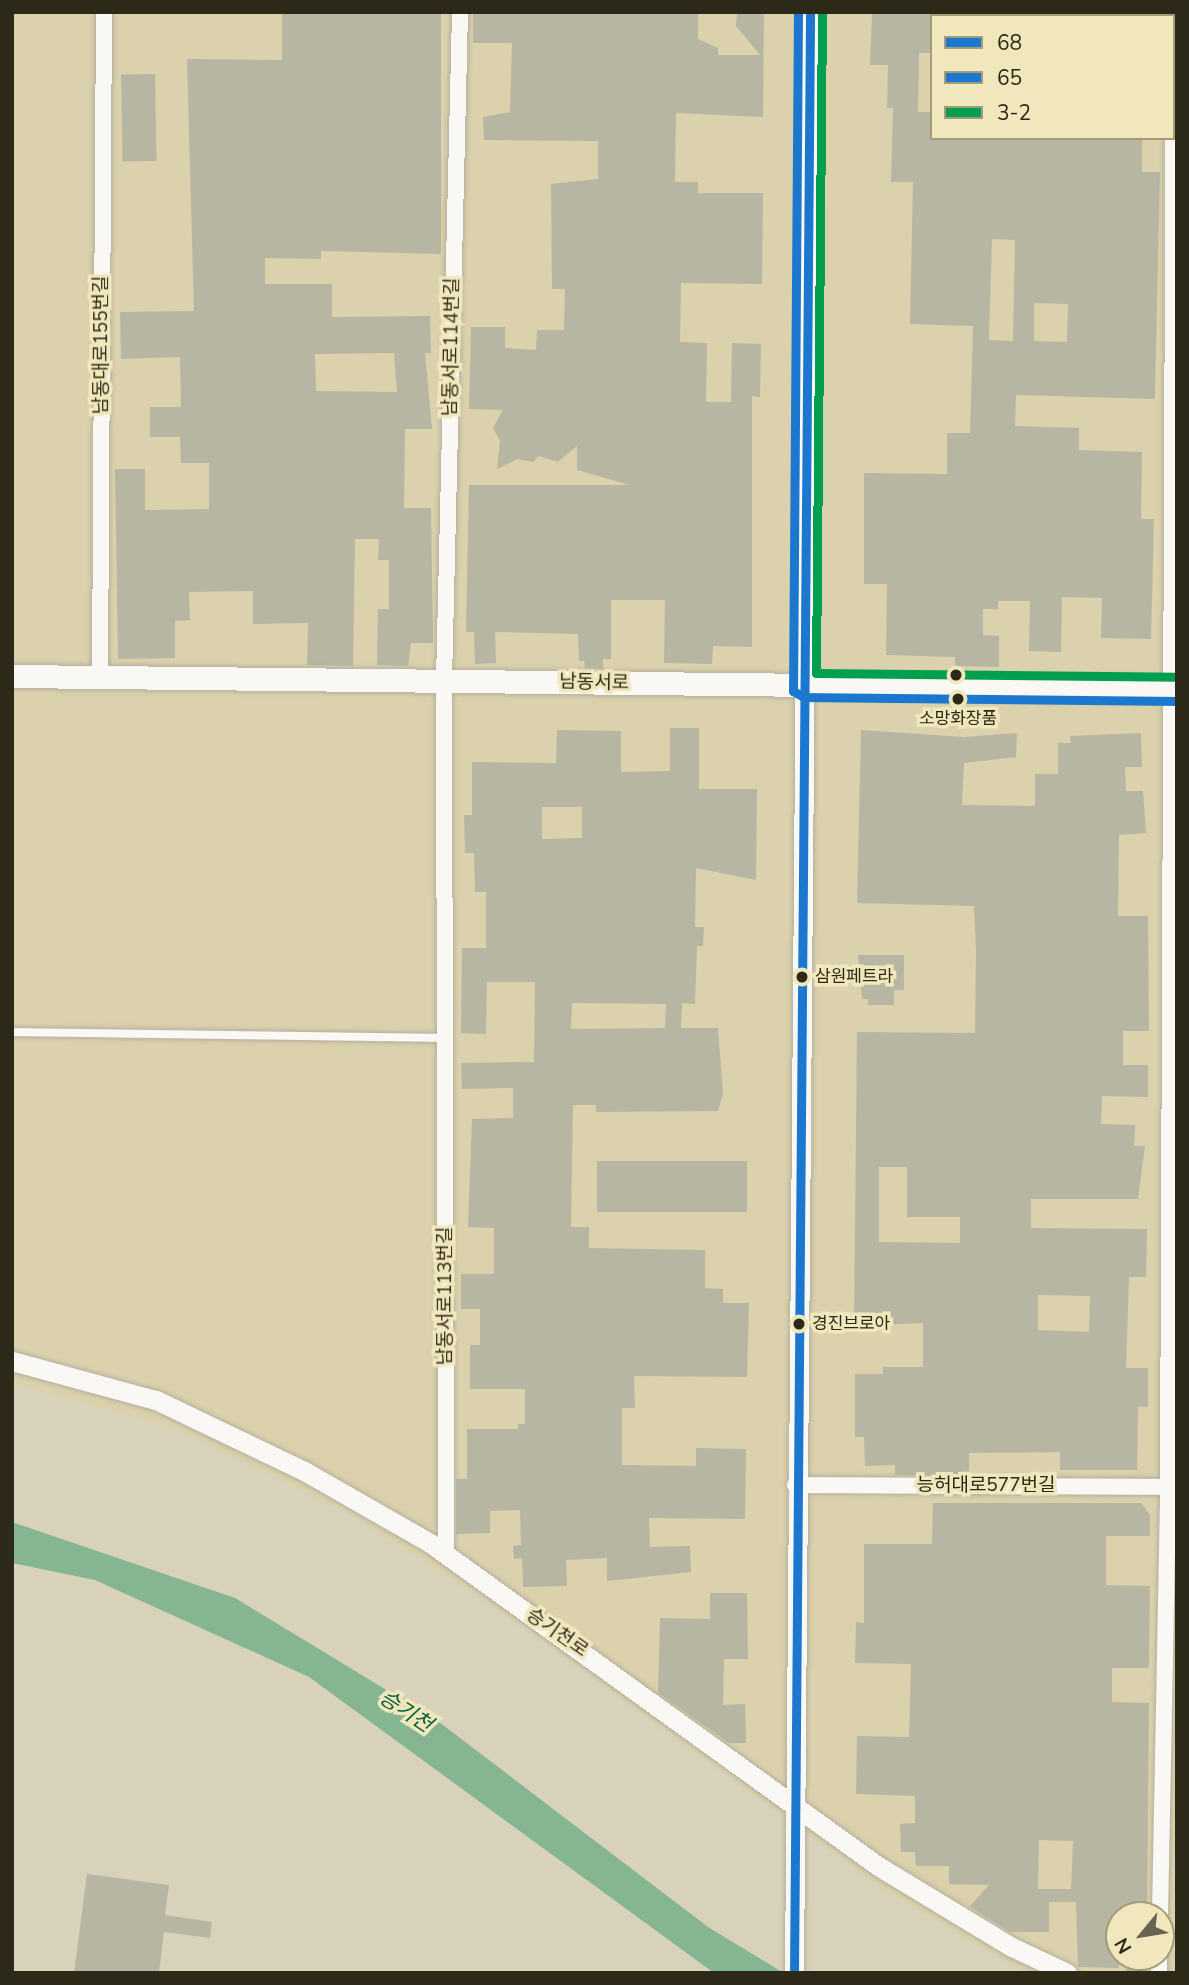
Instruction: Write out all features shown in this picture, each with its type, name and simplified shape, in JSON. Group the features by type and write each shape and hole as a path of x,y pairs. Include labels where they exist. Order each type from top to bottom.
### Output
{"main road":[{"name":"남동서로","path":"12,676 1173,688"}],"street":[{"name":"남동대로155번길","path":"100,677 104,12"},
{"name":"남동서로114번길","path":"444,681 460,12"},
{"path":"794,1973 795,1485 810,12"},
{"path":"1160,1901 1172,1487 1174,140"},
{"name":"남동서로113번길","path":"444,681 446,1555"},
{"name":"승기천로","path":"12,1361 156,1400 306,1472 446,1555 794,1802 878,1866 1012,1947 1067,1973"},
{"name":"능허대로577번길","path":"795,1485 1172,1487"}],"lane":[{"path":"12,1032 445,1038"}],"shaded area":[{"path":"12,12 1177,12 1177,1973 1029,1973 896,1898 496,1606 345,1512 172,1428 12,1384"}],"water":[{"name":"승기천","path":"12,1522 235,1598 439,1722 708,1927 784,1973 714,1973 309,1677 95,1580 12,1563"}],"building":[{"path":"282,12 441,12 441,254 321,251 321,259 265,258 265,284 332,284 332,317 430,316 431,353 425,353 432,429 405,429 404,508 431,508 433,643 411,643 408,666 377,665 378,609 389,609 389,560 378,560 379,539 355,539 353,666 307,665 308,623 253,624 253,591 189,592 190,620 175,621 175,658 118,659 115,469 145,469 145,510 209,509 209,463 181,463 180,437 150,437 150,407 181,407 180,357 121,359 120,312 194,311 187,59 282,60","holes":["394,353 397,392 316,391 315,354"]},
{"path":"698,12 698,39 718,48 718,55 760,55 736,26 737,12 764,12 763,117 676,113 675,182 698,182 698,193 763,193 762,284 681,283 680,342 707,343 706,402 731,402 732,343 761,344 760,397 752,396 752,647 713,646 712,664 664,663 665,600 611,600 611,659 603,659 603,669 585,668 584,661 579,661 578,634 495,632 496,663 475,664 474,632 466,632 469,485 630,485 577,470 577,446 558,462 539,456 533,462 518,459 497,469 500,441 493,428 503,410 469,409 471,327 505,327 505,348 536,350 537,330 564,330 565,289 552,289 551,184 598,179 598,141 484,140 483,117 510,112 512,43 473,43 473,14"},
{"path":"872,12 932,12 930,53 919,53 918,112 930,112 930,140 1142,140 1142,172 1160,172 1155,399 1016,395 1015,426 1079,428 1079,450 1142,452 1141,519 1154,519 1151,639 1101,638 1102,598 1062,597 1061,652 1029,651 1030,601 998,601 998,609 983,609 983,635 999,636 999,667 955,666 955,657 886,655 887,584 864,584 864,473 947,474 947,433 970,433 973,326 910,324 913,182 891,182 893,108 887,108 888,65 870,65","holes":["992,239 1015,240 1013,341 989,340","1034,303 1068,304 1067,342 1034,341"]},
{"path":"155,74 157,161 123,162 121,75"},
{"path":"670,728 699,728 699,789 757,789 756,880 696,868 695,927 704,927 703,946 697,946 695,1004 682,1003 681,1028 718,1028 723,1093 718,1111 596,1112 596,1105 573,1105 571,1227 589,1227 589,1248 705,1250 705,1288 723,1289 723,1303 749,1303 747,1377 634,1376 635,1408 622,1408 622,1465 696,1466 696,1448 746,1449 745,1519 649,1518 650,1547 690,1546 691,1572 607,1581 607,1558 566,1560 567,1586 523,1587 522,1558 514,1559 513,1546 521,1545 520,1510 490,1511 490,1533 456,1534 456,1479 467,1479 467,1429 518,1429 518,1424 525,1424 525,1389 470,1389 470,1345 480,1345 480,1309 461,1309 461,1274 494,1274 494,1228 468,1227 472,1119 513,1118 513,1088 462,1089 461,1063 534,1062 535,982 487,982 486,1034 461,1033 462,948 486,948 486,892 475,892 474,853 465,853 464,815 472,815 472,762 556,763 557,730 621,731 621,772 670,771","holes":["542,807 582,807 582,838 542,839","572,1003 666,1004 665,1028 571,1029"]},
{"path":"861,730 964,737 1017,733 1016,757 964,763 962,805 1035,806 1035,774 1058,774 1058,743 1071,743 1070,736 1141,733 1142,767 1125,767 1126,791 1143,791 1146,833 1119,835 1118,916 1148,916 1149,1031 1123,1031 1123,1065 1148,1065 1148,1097 1102,1096 1101,1124 1135,1125 1134,1146 1145,1146 1138,1199 1031,1199 1031,1228 1147,1229 1146,1277 1129,1277 1126,1368 1148,1368 1148,1407 1138,1407 1137,1470 1060,1470 1060,1452 969,1453 969,1475 895,1475 895,1465 865,1466 864,1437 855,1437 855,1374 883,1374 883,1367 923,1367 923,1323 854,1326 857,1032 975,1033 976,950 974,906 857,903","holes":["879,1167 907,1167 907,1217 960,1217 960,1243 879,1242","1038,1295 1090,1296 1089,1332 1038,1330"]},
{"path":"858,955 904,955 904,990 894,990 894,1005 868,1005 868,999 862,999"},
{"path":"597,1161 747,1161 747,1212 597,1212"},
{"path":"933,1503 1141,1503 1150,1515 1150,1536 1106,1536 1106,1585 1150,1586 1149,1668 1112,1668 1112,1702 1149,1703 1147,1901 1105,1901 1105,1968 1078,1967 1076,1902 1049,1902 1049,1932 1010,1932 970,1906 989,1885 949,1884 949,1866 916,1866 915,1852 901,1852 900,1824 915,1823 915,1796 856,1794 857,1736 909,1737 911,1664 855,1663 856,1622 864,1623 864,1544 932,1544","holes":["1039,1840 1073,1841 1071,1889 1038,1889"]},
{"path":"710,1593 747,1593 748,1659 724,1659 723,1705 745,1704 746,1743 729,1743 658,1693 660,1618 710,1619"},
{"path":"87,1874 169,1885 165,1915 212,1922 210,1938 164,1932 159,1973 74,1973"},
{"path":"1126,1971 1146,1971 1146,1973"}],"transit line":[{"name":"65","path":"798,12 793,691 804,697 1177,701"},
{"name":"68","path":"794,1973 810,12"},
{"name":"3-2","path":"822,12 816,673 1177,677"}],"place":[{"name":"소망화장품","path":"958,699"},
{"name":"삼원페트라","path":"802,977"},
{"name":"경진브로아","path":"799,1324"}]}
